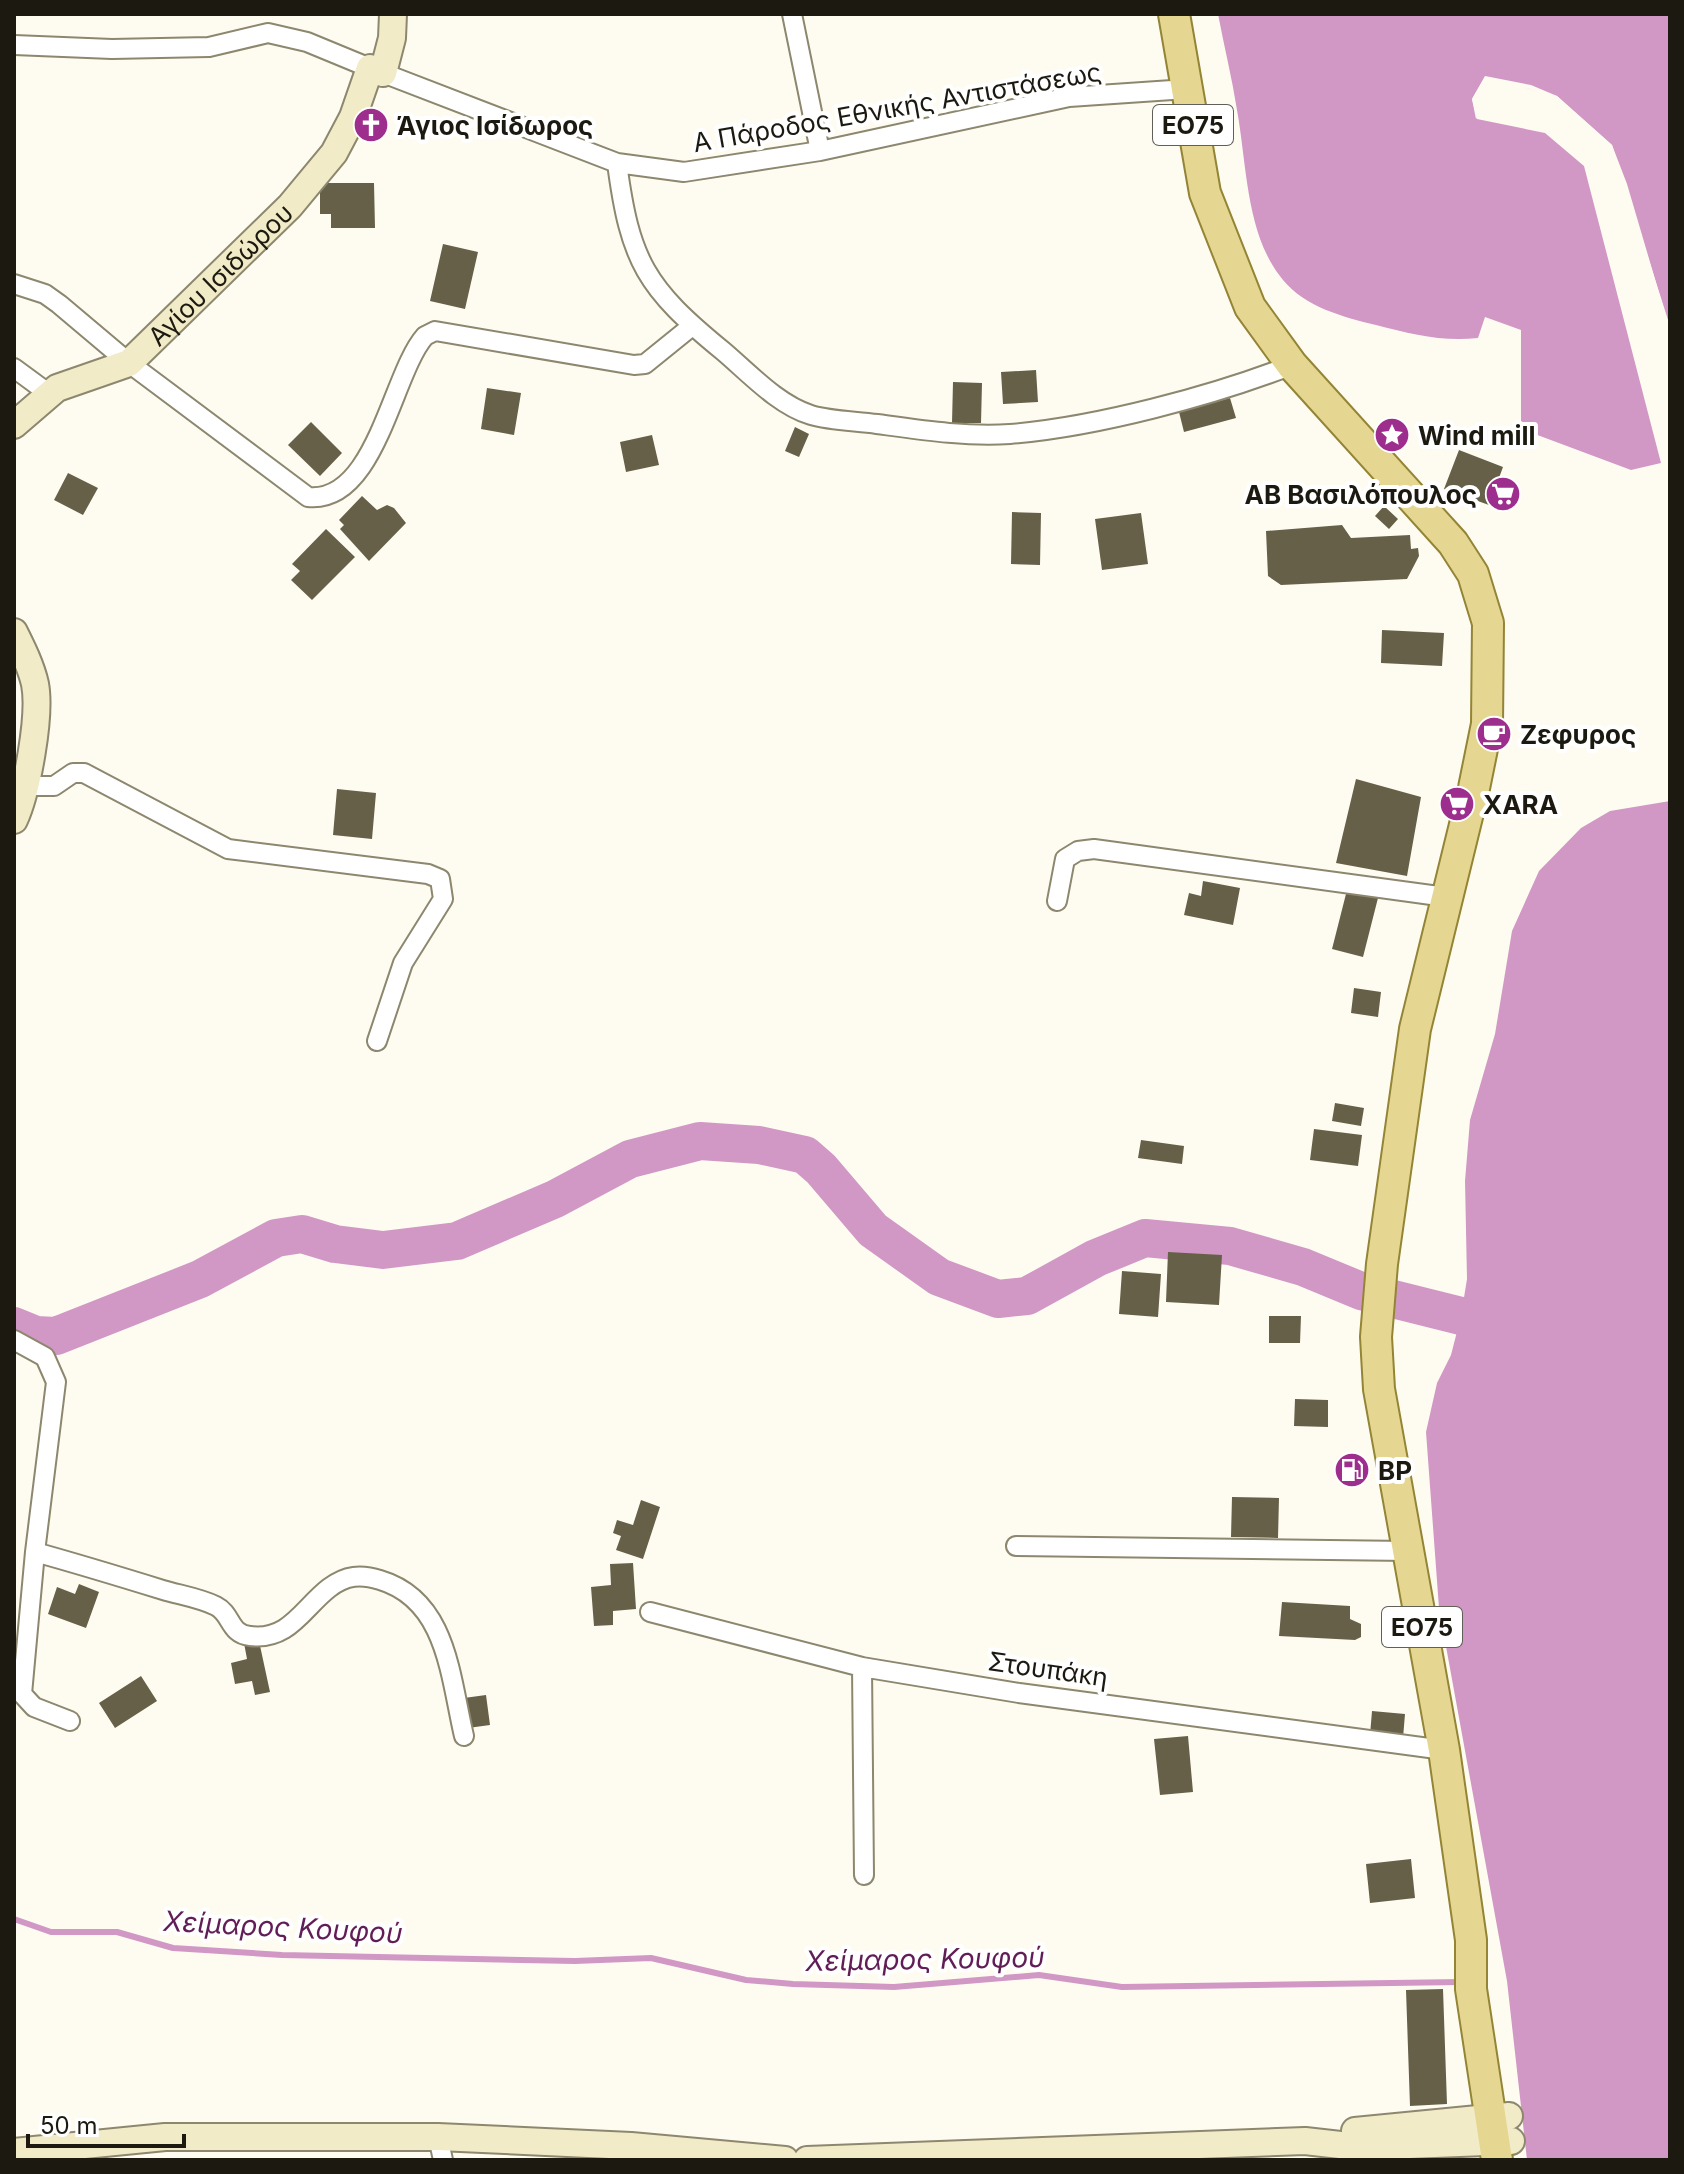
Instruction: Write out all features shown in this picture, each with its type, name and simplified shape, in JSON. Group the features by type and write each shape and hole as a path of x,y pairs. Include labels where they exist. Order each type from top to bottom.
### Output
{"main road":[{"name":"Αγίου Ισιδώρου","path":"14,425 48,393 129,363 290,206 326,165 353,117 392,38 393,14"},
{"name":"ΕΟ75","path":"1174,14 1205,193 1232,269 1250,307 1292,365 1448,536 1473,574 1483,597 1490,644 1487,724 1415,1029 1382,1264 1378,1314 1379,1389 1444,1750 1471,1940 1471,1989 1503,2140"},
{"name":"ΕΟ75","path":"1190,14 1220,191 1222,234"},
{"path":"14,632 35,686 26,786 14,820"},
{"path":"807,2160 1305,2141 1350,2131 1503,2140"},
{"path":"14,2152 165,2137 440,2148 631,2146 785,2160"}],"street":[{"path":"792,14 820,151"},
{"name":"Α Πάροδος Εθνικής Αντιστάσεως","path":"14,45 112,49 209,47 268,33 307,42 617,163 684,172 820,151 1069,97 1187,89"},
{"path":"617,163 629,236 641,268 692,326 781,399 812,415 944,434 1009,434 1077,424 1240,386 1292,365"},
{"path":"14,284 45,294 129,363 308,497 319,498 330,494 368,459 425,336 435,331 634,365 645,364 692,326"},
{"path":"14,368 48,393"},
{"path":"26,786 54,786 73,773 84,773 228,849 428,874 440,879 443,899 403,963 377,1041"},
{"path":"1057,901 1065,859 1078,851 1094,849 1446,897"},
{"path":"14,1340 45,1357 56,1382 35,1552 22,1694 34,1707 70,1721"},
{"path":"1016,1546 1408,1551"},
{"path":"35,1552 217,1606 231,1626 250,1636 281,1631 299,1621 328,1588 360,1574 409,1592 430,1614 446,1659 464,1736"},
{"name":"Στουπάκη","path":"650,1612 862,1667 1019,1693 1444,1750"},
{"path":"862,1667 864,1875"}],"shaded area":[{"path":"1218,14 1670,14 1670,326 1612,145 1557,96 1485,77 1472,99 1477,119 1545,133 1584,166 1661,463 1631,470 1521,429 1521,330 1485,317 1478,338 1427,336 1338,314 1313,304 1283,280 1271,262 1255,221"},
{"path":"1670,801 1670,2160 1527,2160 1507,1981 1439,1608 1426,1432 1437,1383 1451,1355 1461,1316 1467,1279 1465,1181 1470,1120 1495,1034 1512,931 1539,871 1581,828 1610,811"}],"pier":[{"path":"1485,76 1531,85 1557,96 1612,145 1627,184 1670,330 1659,313 1623,185 1608,148 1555,100 1530,89 1487,81 1476,100 1479,114 1476,119 1472,99"}],"building":[{"path":"320,183 374,183 375,228 331,228 331,214 320,214"},
{"path":"443,244 478,252 465,309 430,301"},
{"path":"1036,370 1038,402 1003,404 1001,372"},
{"path":"953,382 982,383 981,423 952,423"},
{"path":"487,388 521,393 514,435 481,429"},
{"path":"1230,398 1236,418 1184,432 1179,412"},
{"path":"311,422 342,453 320,476 288,445"},
{"path":"795,427 809,434 799,457 785,451"},
{"path":"652,435 659,465 626,472 620,442"},
{"path":"1459,450 1503,467 1489,505 1444,489"},
{"path":"68,473 98,488 83,515 54,500"},
{"path":"362,496 377,510 387,505 394,508 406,523 369,561 340,529 344,525 339,520"},
{"path":"1384,506 1398,519 1389,529 1375,516"},
{"path":"1012,512 1041,513 1040,565 1011,564"},
{"path":"1141,513 1148,564 1102,570 1095,519"},
{"path":"1342,525 1351,538 1410,535 1411,549 1418,548 1419,556 1407,579 1281,585 1268,576 1266,531"},
{"path":"326,529 355,557 312,600 291,580 300,571 292,564"},
{"path":"1382,630 1444,633 1442,666 1381,663"},
{"path":"1356,779 1421,797 1407,876 1336,863"},
{"path":"337,789 376,793 372,839 333,835"},
{"path":"1203,881 1240,888 1233,925 1184,915 1189,893 1201,896"},
{"path":"1347,890 1378,898 1363,957 1332,949"},
{"path":"1354,988 1381,992 1378,1017 1351,1013"},
{"path":"1335,1103 1364,1108 1361,1126 1332,1121"},
{"path":"1314,1129 1362,1135 1358,1166 1310,1160"},
{"path":"1141,1140 1184,1146 1182,1164 1138,1158"},
{"path":"1168,1252 1222,1255 1219,1305 1166,1302"},
{"path":"1122,1271 1161,1274 1158,1317 1119,1314"},
{"path":"1269,1316 1301,1316 1300,1343 1269,1343"},
{"path":"1295,1399 1328,1400 1328,1427 1294,1426"},
{"path":"1360,1460 1361,1476 1343,1478 1342,1461"},
{"path":"1232,1497 1279,1498 1278,1538 1231,1537"},
{"path":"641,1500 660,1507 643,1559 616,1550 621,1536 613,1533 617,1520 633,1525"},
{"path":"633,1563 636,1609 613,1611 613,1625 594,1626 591,1587 611,1585 610,1564"},
{"path":"79,1584 99,1592 86,1628 48,1614 57,1587 75,1594"},
{"path":"1282,1602 1350,1606 1350,1619 1361,1624 1361,1637 1355,1640 1279,1636"},
{"path":"259,1641 270,1692 255,1695 252,1681 235,1684 231,1663 247,1659 244,1643"},
{"path":"141,1676 157,1701 115,1728 99,1703"},
{"path":"486,1695 490,1725 468,1728 464,1698"},
{"path":"1372,1711 1405,1714 1403,1738 1370,1735"},
{"path":"1188,1736 1193,1792 1160,1795 1154,1739"},
{"path":"1411,1859 1415,1898 1370,1903 1366,1864"},
{"path":"1443,1989 1447,2104 1410,2106 1406,1990"}],"waterway":[{"path":"14,1326 36,1335 56,1336 200,1279 276,1238 302,1234 335,1244 383,1250 457,1241 555,1199 630,1159 700,1141 759,1145 805,1155 821,1169 873,1230 939,1277 998,1299 1027,1296 1096,1258 1145,1238 1230,1246 1303,1267 1361,1291 1461,1316"},
{"name":"Χείμαρος Κουφού","path":"14,1919 51,1932 117,1932 173,1948 282,1955 575,1961 651,1958 746,1980 793,1984 894,1987 1039,1975 1122,1987 1461,1982"}],"place":[{"name":"Άγιος Ισίδωρος","path":"371,125"},
{"name":"Wind mill","path":"1392,435"},
{"name":"ΑΒ Βασιλόπουλος","path":"1503,494"},
{"name":"Ζεφυρος","path":"1494,734"},
{"name":"XARA","path":"1457,804"},
{"name":"BP","path":"1352,1470"}]}
